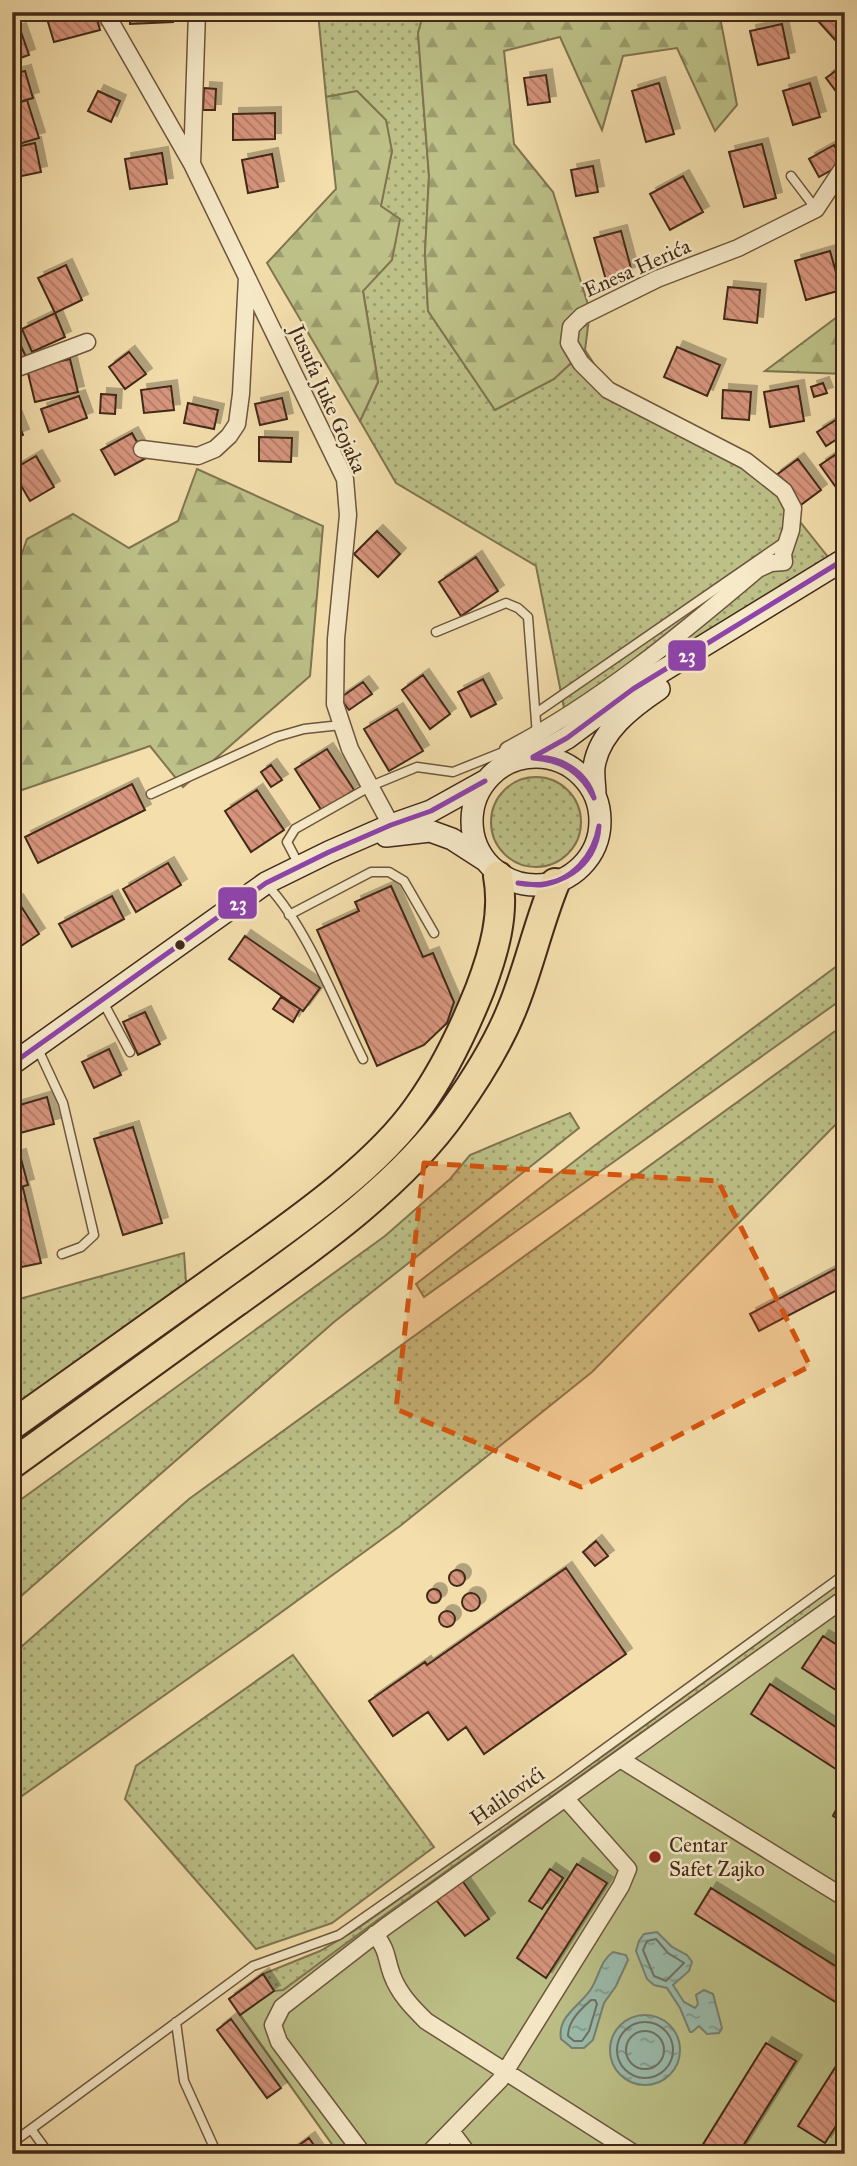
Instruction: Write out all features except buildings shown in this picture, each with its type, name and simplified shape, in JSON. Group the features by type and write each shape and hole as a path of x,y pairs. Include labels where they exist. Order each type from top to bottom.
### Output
{"highway":[{"path":"12,1425 288,1227 357,1172 419,1107 442,1068 486,972 501,917 502,897 490,867"},
{"path":"12,1464 305,1252 377,1192 432,1139 471,1085 500,1034 512,1009 539,923 555,883"}],"main road":[{"path":"533,757 567,738 633,689 845,559"},
{"path":"360,840 430,831 452,839 519,884 537,886 555,883 574,873 589,858 598,839 600,818 594,767 603,743 618,721 643,699 845,573"},
{"path":"490,867 472,834 473,806 485,781 507,757 515,760 546,758 571,767 589,785 596,797"},
{"path":"12,1064 266,883 391,825 431,811 485,781"}],"street":[{"name":"Jusufa Juke Gojaka","path":"105,12 192,164 345,479 348,515 336,639 335,704 351,749 391,825"},
{"name":"Jusufa Juke Gojaka","path":"192,164 197,12"},
{"name":"Enesa Herića","path":"789,535 793,508 784,491 746,460 608,390 581,363 569,343 571,327 582,316 657,279 738,248 793,223 816,209 845,165"},
{"path":"142,449 198,456 215,449 237,425 247,274"},
{"path":"12,370 87,342"},
{"path":"789,535 783,554 784,562 797,589"},
{"path":"507,757 677,639 758,569 771,563 784,562"},
{"path":"363,2154 279,2042 273,2025 282,2007 375,1934 845,1598"},
{"path":"620,1759 845,1898"},
{"path":"428,2154 500,2080 621,1886 628,1869 566,1799"},
{"path":"375,1934 386,1948 396,1984 412,2008 442,2032 635,2154"},
{"path":"452,2131 468,2154"}],"lane":[{"path":"791,176 816,209"},
{"path":"536,713 662,628 789,535"},
{"path":"436,632 506,603 518,608 528,617 537,734"},
{"path":"151,794 276,737 304,729 341,725"},
{"path":"299,866 287,842 295,829 371,786 416,767 453,772 507,757"},
{"path":"289,915 371,872 389,872 404,881 434,933"},
{"path":"266,883 278,897 308,947 363,1059"},
{"path":"102,999 130,1052"},
{"path":"37,1047 63,1103 94,1235 81,1247 62,1254"},
{"name":"Halilovići","path":"12,2143 253,1966 339,1935 560,1781 845,1574"},
{"path":"176,2022 184,2081 213,2152"},
{"path":"31,2129 49,2154"}],"highlighted area":[{"path":"424,1163 718,1181 810,1366 581,1487 396,1409"}],"green space":[{"path":"318,12 424,12 418,33 429,176 425,252 428,311 495,410 554,379 585,350 613,393 750,459 828,557 678,653 568,728 536,566 396,483 360,421 378,382 363,291 392,151 357,91 326,97"},
{"path":"424,12 719,12 737,105 715,131 677,48 623,56 602,130 560,37 504,51 514,144 553,192 590,311 585,350 554,379 495,410 428,311 425,252 429,176 418,33"},
{"path":"357,91 386,120 392,151 381,206 400,219 392,260 363,291 378,382 360,421 267,263 336,189 326,97"},
{"path":"845,311 845,374 765,371"},
{"path":"197,469 323,526 310,676 183,787 150,746 19,791 12,780 12,582 27,539 73,514 129,548 178,521"},
{"path":"527,777 545,777 561,784 574,797 581,813 581,831 574,847 561,860 545,867 527,867 511,860 498,847 491,831 491,813 498,797 511,784"},
{"path":"845,960 845,997 424,1297 416,1284 594,1146"},
{"path":"845,1024 845,1115 592,1372 400,1526 12,1803 12,1655 189,1499"},
{"path":"570,1113 579,1128 334,1322 12,1604 12,1506 385,1236 450,1179 470,1155"},
{"path":"184,1253 187,1296 12,1417 12,1301"},
{"path":"845,1579 845,1588 553,1796 339,2154 240,2015 274,1991 263,1974 320,1951 354,1931 614,1748"},
{"name":"Centar Safet Zajko","path":"845,1588 845,2154 339,2154 229,1999 263,1974 274,1991 283,1990"},
{"path":"293,1655 434,1847 332,1923 256,1949 125,1799 136,1766"}],"water":[{"path":"657,1932 692,1962 689,1971 673,1985 684,2002 695,2008 698,2004 696,1995 704,1990 713,1994 722,2028 719,2033 707,2034 699,2026 690,2032 680,2008 667,1988 654,1985 647,1979 636,1951 644,1934"},
{"path":"613,1952 626,1955 628,1960 616,1986 604,2003 593,2040 584,2048 572,2048 561,2039 562,2024 591,1989 602,1964"},
{"path":"645,2015 670,2025 680,2050 670,2075 645,2085 620,2075 610,2050 620,2025"}],"transit line":[{"name":"23","path":"533,757 567,738 633,689 845,559"},
{"name":"23","path":"533,758 553,761 570,769 583,781 594,798"},
{"name":"23","path":"533,758 553,759 571,767 585,780 594,798"},
{"name":"23","path":"12,1064 266,883 329,852 431,811 485,781"},
{"name":"23","path":"518,883 552,883 572,872 587,857 599,826"},
{"name":"23","path":"518,883 547,883 572,873 583,865 591,854 597,841 599,826"}],"place":[{"name":"Centar Safet Zajko","path":"655,1857"}]}
